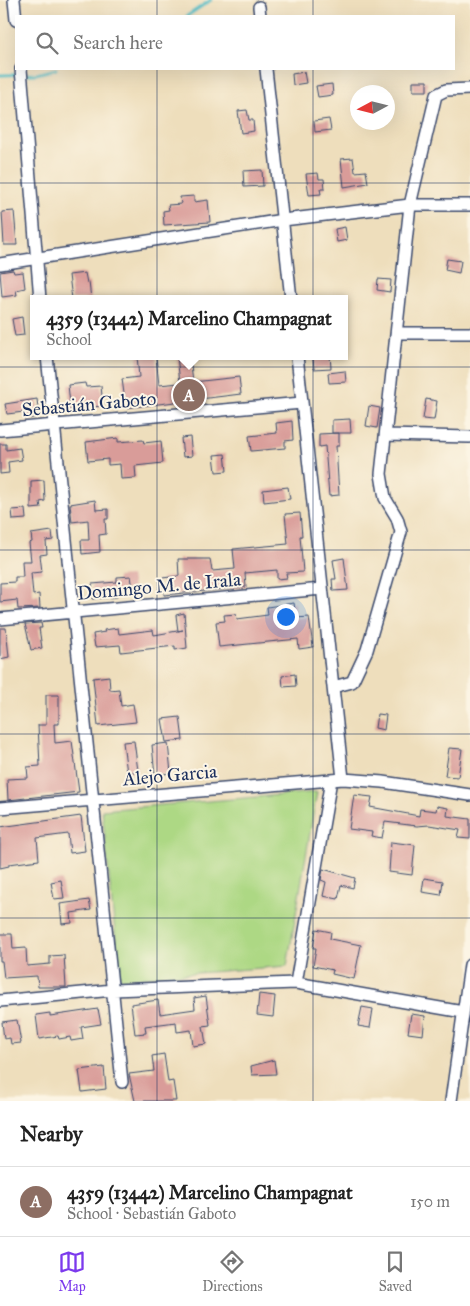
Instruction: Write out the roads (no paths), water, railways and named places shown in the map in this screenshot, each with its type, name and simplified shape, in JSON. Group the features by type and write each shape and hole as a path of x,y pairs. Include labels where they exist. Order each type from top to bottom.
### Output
{"street":[{"path":"14,0 16,15"},
{"path":"21,70 40,295"},
{"path":"266,70 284,220 291,295"},
{"path":"333,687 352,682 367,650 401,532 397,518 384,498 382,474 410,205 436,95 446,90 470,89"},
{"path":"0,264 284,220 410,205 470,205"},
{"path":"396,333 470,333"},
{"path":"47,360 122,1082"},
{"path":"297,360 343,779"},
{"name":"Sebastián Gaboto","path":"0,430 302,403"},
{"path":"386,435 470,437"},
{"name":"Domingo M. de Irala","path":"0,619 322,589"},
{"name":"Alejo Garcia","path":"0,808 343,779 382,782 470,795"},
{"path":"296,982 331,780"},
{"path":"451,1101 470,965"},
{"path":"0,1001 113,990 296,982 464,1012"}],"waterway":[{"path":"188,15 211,0"},
{"path":"0,75 36,74 52,70"}],"place":[{"name":"4359 (13442) Marcelino Champagnat","path":"189,395"}]}
